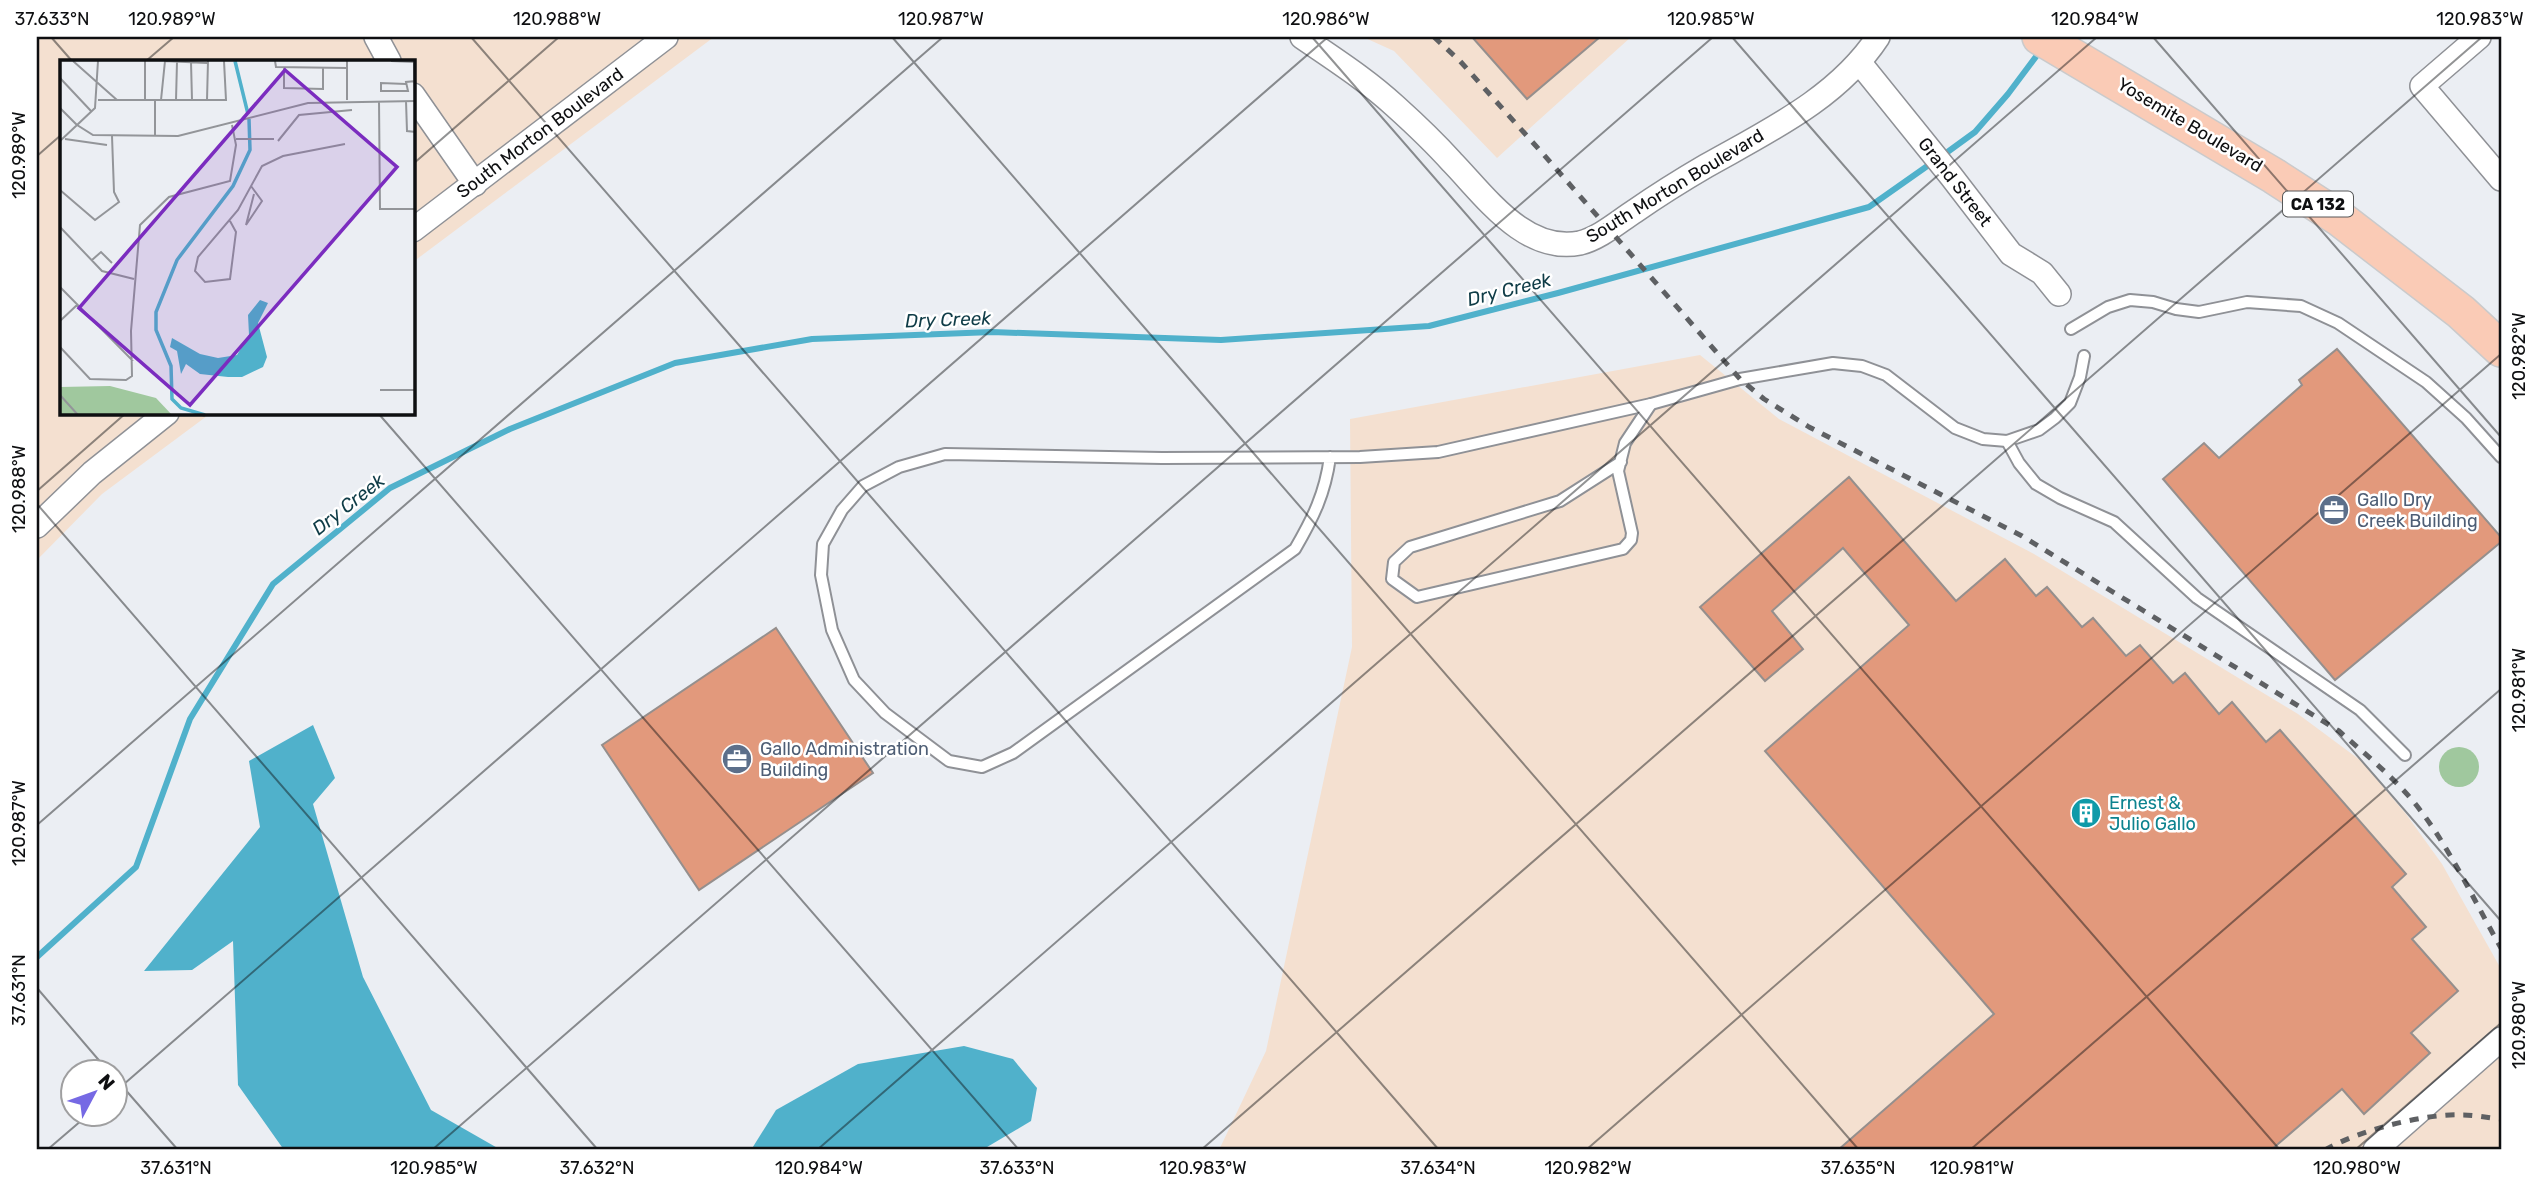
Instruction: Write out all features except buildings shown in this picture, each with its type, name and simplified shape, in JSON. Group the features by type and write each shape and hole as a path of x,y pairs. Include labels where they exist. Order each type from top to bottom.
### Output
{"main road":[{"name":"Yosemite Boulevard","path":"2040,37 2339,218 2461,312 2501,349"}],"street":[{"path":"376,37 389,60"},
{"name":"South Morton Boulevard","path":"415,229 666,37"},
{"name":"South Morton Boulevard","path":"1302,37 1393,104 1513,223 1545,240 1573,244 1598,236 1677,183 1821,97 1859,62 1878,37"},
{"path":"2479,37 2422,86 2501,179"},
{"name":"Grand Street","path":"1859,62 2011,254 2042,274 2059,294"},
{"path":"415,98 475,184"},
{"path":"37,526 92,473 164,415"},
{"path":"2375,1150 2501,1039"}],"lane":[{"path":"2071,328 2108,307 2130,300 2153,302 2199,313 2247,302 2301,306 2338,323 2426,382 2466,418 2501,457"},
{"path":"1330,457 1326,485 1314,516 1295,549 1013,753 982,767 949,761 885,713 854,680 832,631 821,575 823,544 842,510 863,486 899,467 945,454 1162,458 1330,457 1438,452 1651,404 1740,379 1833,363 1862,366 1886,375 1955,428 1983,439 2007,441 2039,430 2070,402 2080,377 2084,356"},
{"path":"1621,461 1560,501 1410,547 1394,562 1392,579 1417,597 1623,549 1631,540 1632,533 1618,471 1621,461 1625,443 1651,404"},
{"path":"2007,441 2019,463 2036,484 2114,522 2197,598 2360,710 2406,755"}],"shaded area":[{"path":"37,37 714,37 415,261 415,60 60,60 60,415 208,415 102,494 37,560"},
{"path":"1363,37 1631,37 1497,158 1394,51"},
{"path":"1700,355 1779,419 2034,554 2298,714 2360,760 2406,814 2442,864 2501,969 2501,1150 1219,1150 1266,1051 1352,647 1350,419"}],"green space":[{"path":"2459,747 2467,748 2473,753 2478,759 2478,775 2473,781 2467,786 2459,787 2451,786 2445,781 2440,775 2439,767 2440,759 2445,753 2451,748"}],"water":[{"path":"313,725 335,778 313,804 363,977 431,1110 501,1150 284,1150 238,1085 233,941 192,970 144,971 260,827 249,761"},
{"path":"964,1046 1013,1059 1037,1088 1031,1121 982,1150 751,1150 776,1110 858,1064"}],"waterway":[{"name":"Dry Creek","path":"1942,156 1975,132 2041,50"},
{"name":"Dry Creek","path":"37,957 136,867 190,719 273,584 390,488 510,429 675,363 812,339 992,332 1221,340 1429,326 1869,207 1933,162"}],"railway":[{"path":"1434,37 1460,61 1740,379 1764,399 1809,427 2022,536 2339,731 2396,782 2426,818 2501,948"},
{"path":"2325,1150 2355,1136 2411,1120 2447,1115 2501,1119"}],"place":[{"name":"Gallo Dry Creek Building","path":"2334,510"},
{"name":"Gallo Administration Building","path":"737,759"},
{"name":"Ernest & Julio Gallo","path":"2086,813"}]}
